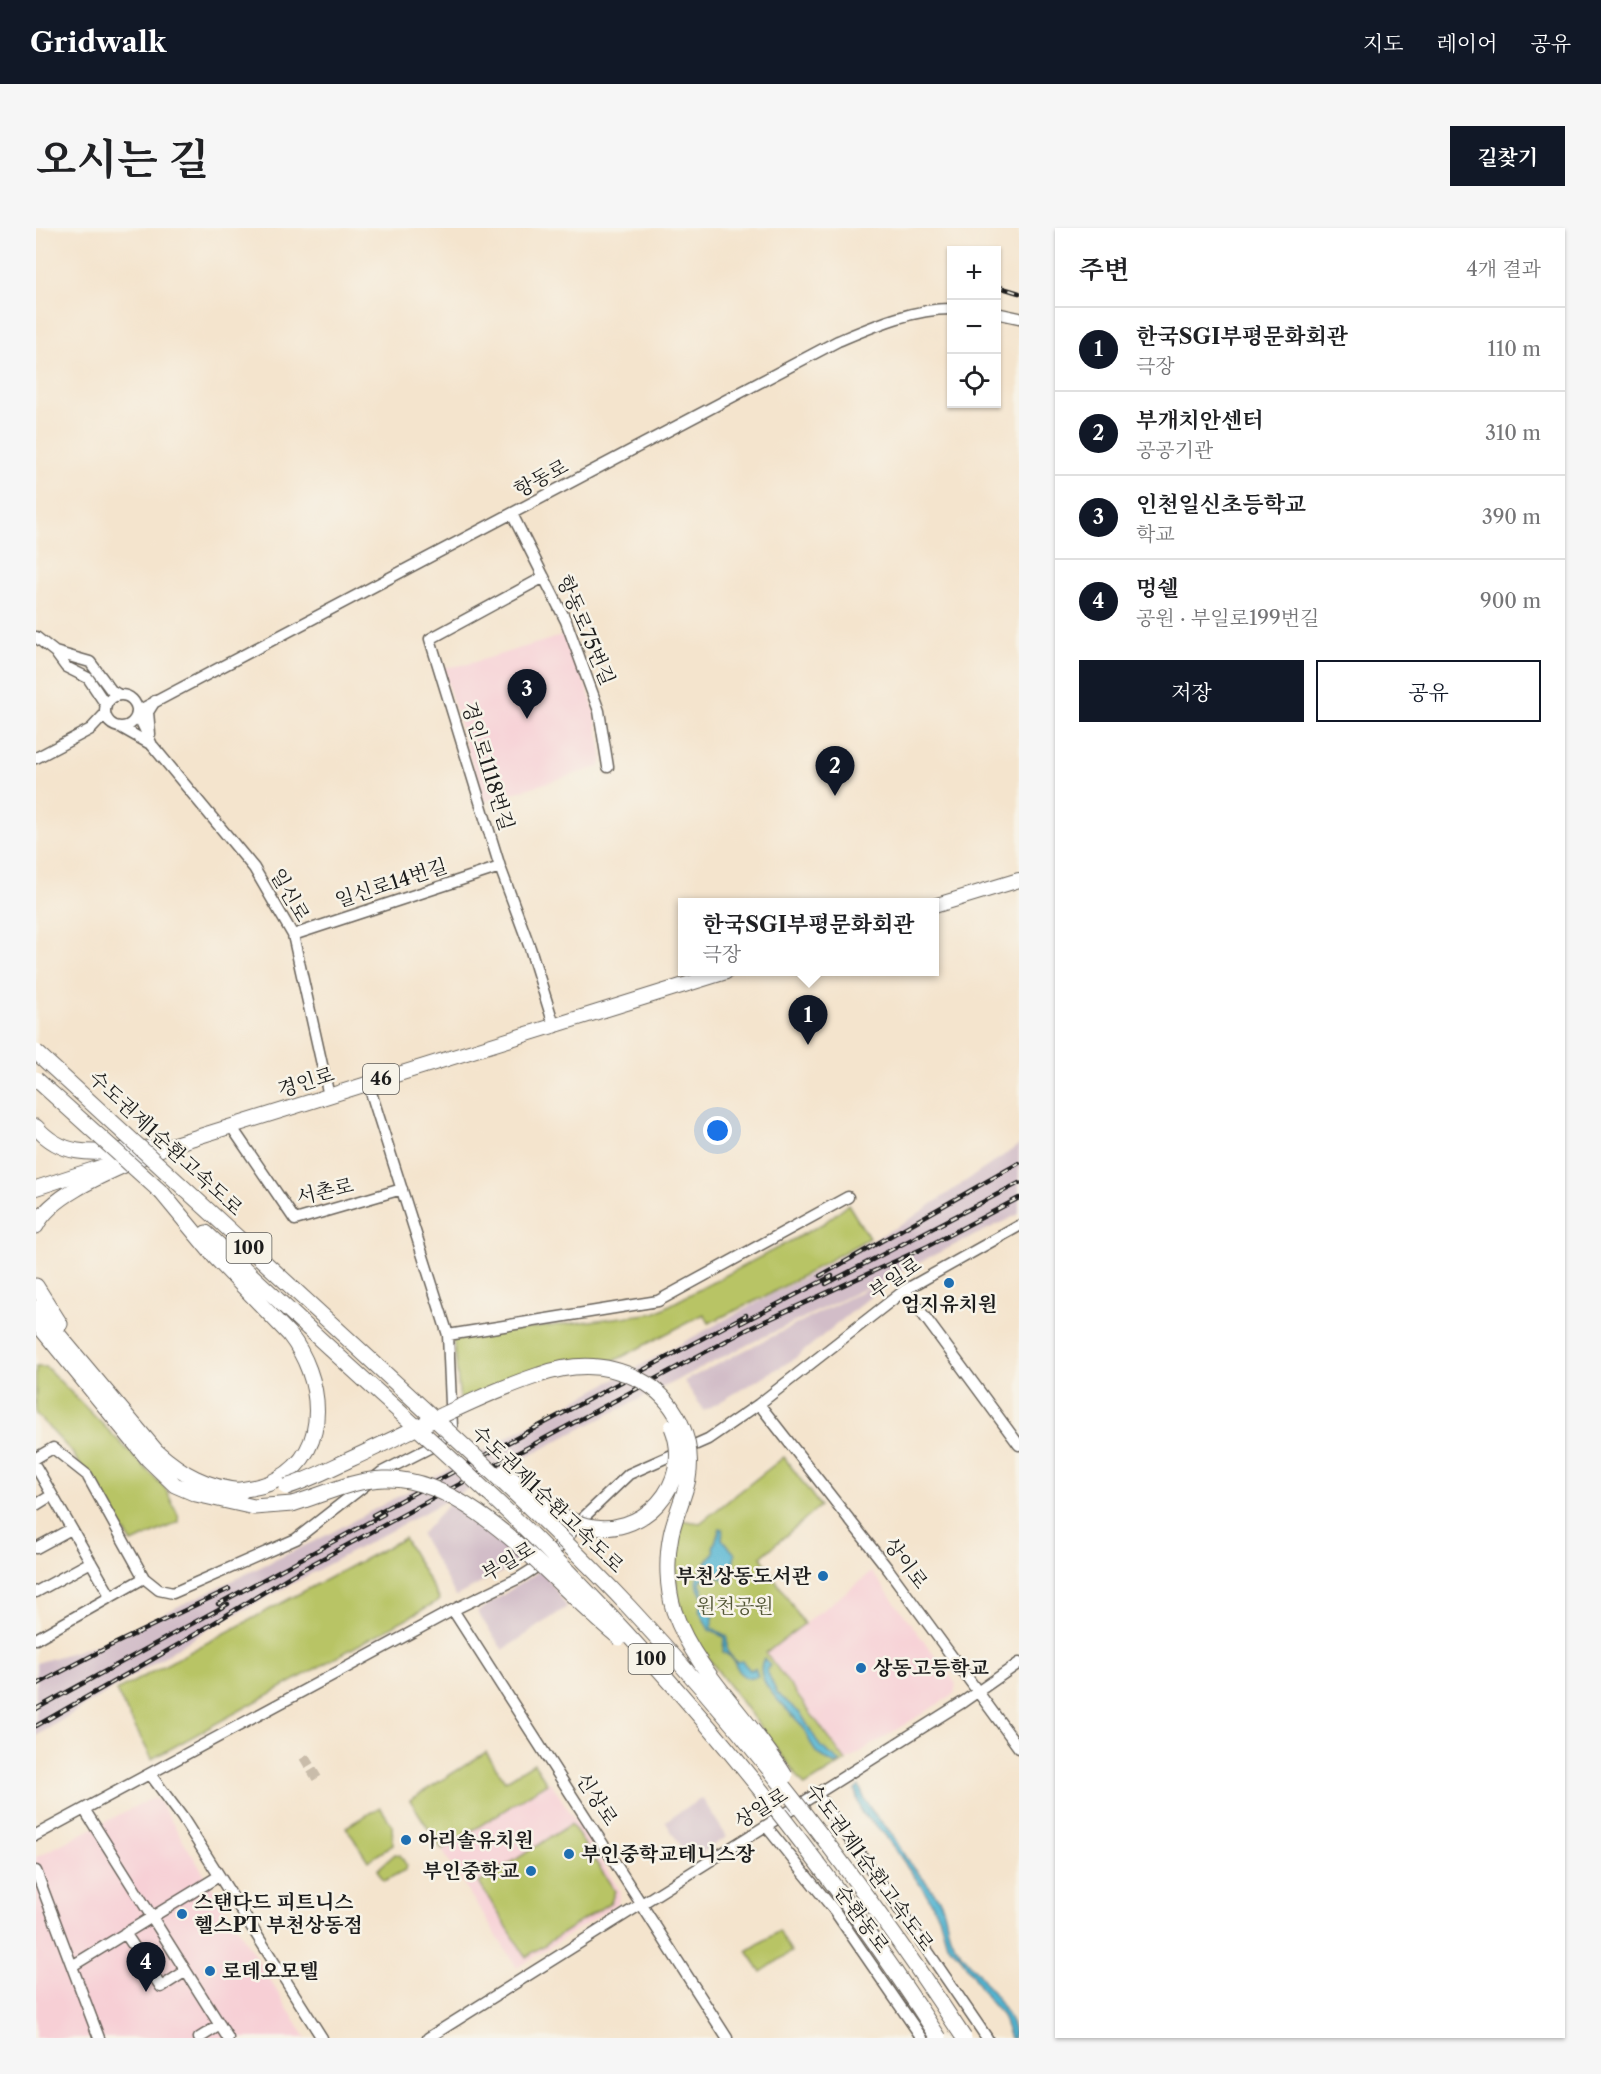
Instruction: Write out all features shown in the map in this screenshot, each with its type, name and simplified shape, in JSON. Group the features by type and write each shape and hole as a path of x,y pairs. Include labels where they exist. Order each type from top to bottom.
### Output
{"highway":[{"name":"수도권제1순환고속도로","path":"36,1052 462,1445 627,1605 694,1678 808,1815 900,1940 964,2038"},
{"name":"수도권제1순환고속도로","path":"36,1079 536,1539 664,1673 761,1789 883,1951 939,2038"},
{"path":"36,1127 48,1140 74,1152 162,1148"},
{"path":"36,1226 40,1217 53,1204 162,1148"},
{"path":"162,1193 215,1257 289,1334 308,1366 317,1402 313,1437 304,1456 292,1470 286,1491"},
{"path":"36,1286 101,1394"},
{"path":"36,1308 101,1394"},
{"path":"36,1322 101,1394 173,1467 201,1483 232,1496 261,1500 286,1491 511,1395 566,1375 591,1374 613,1377 646,1392 668,1417 677,1443 677,1460 673,1479 664,1498 649,1513 630,1524 609,1529 584,1525 560,1515 462,1445"},
{"path":"36,1337 101,1394"},
{"path":"286,1491 540,1375 588,1366 619,1371 646,1383 662,1396 677,1414 685,1433 689,1453 688,1476 677,1511 668,1558 670,1592 674,1611 693,1650 771,1753 808,1815"},
{"path":"286,1491 364,1480 412,1481 438,1490 461,1502 527,1552 588,1613 664,1673"}],"main road":[{"path":"939,904 1019,880"},
{"name":"경인로","path":"36,1188 713,976"}],"street":[{"name":"항동로","path":"136,708 156,700 512,514 838,341 892,320 920,312 947,309"},
{"path":"1001,314 1019,318"},
{"name":"항동로75번길","path":"512,514 567,621 599,711 608,767"},
{"name":"경인로1118번길","path":"544,577 430,639 500,867 530,948 554,1025"},
{"path":"36,637 55,652 66,667 88,678 106,710 109,722 119,728"},
{"path":"55,652 90,662 111,690 136,708 132,724 119,728 91,729"},
{"path":"36,758 91,729 119,695"},
{"path":"152,745 148,712 156,700"},
{"name":"일신로","path":"136,708 152,745 254,868 293,935 330,1095"},
{"name":"일신로","path":"119,728 152,745"},
{"name":"일신로14번길","path":"293,935 500,867"},
{"path":"36,1458 53,1448 87,1476 144,1578 159,1590 173,1593 296,1539 382,1472 437,1444 452,1427 448,1335 368,1083"},
{"name":"서촌로","path":"231,1126 295,1220 402,1189"},
{"path":"448,1335 658,1301 848,1197"},
{"name":"부일로","path":"36,1835 453,1610 519,1578 549,1559 586,1515 629,1474 708,1439 759,1404 905,1290 1019,1226"},
{"path":"905,1290 1019,1445"},
{"name":"상이로","path":"759,1404 888,1569 1019,1748"},
{"path":"36,1467 111,1597"},
{"path":"36,1504 52,1495"},
{"path":"36,1548 72,1528"},
{"path":"36,1592 91,1562"},
{"path":"36,1639 144,1578"},
{"name":"신상로","path":"453,1610 727,2038"},
{"name":"상일로","path":"428,2038 979,1692 1019,1663"},
{"path":"150,1774 182,1817 321,2038"},
{"path":"817,1794 891,1896 987,2038"},
{"path":"84,1809 228,2038"},
{"name":"순환동로","path":"766,1826 834,1910 922,2038"},
{"path":"36,1870 99,2038"},
{"path":"72,1966 219,1876"},
{"path":"125,1934 161,1987 186,1971"},
{"path":"199,2038 220,2025"}],"shaded area":[{"path":"568,634 595,712 603,760 599,767 483,802 443,668 468,664"},
{"path":"1019,1145 1019,1214 749,1344 572,1433 208,1629 36,1736 36,1663 100,1644 327,1535 904,1223"},
{"path":"886,1279 875,1293 794,1359 704,1411 684,1381"},
{"path":"451,1501 524,1561 456,1596 421,1535"},
{"path":"542,1569 567,1607 503,1650 477,1612"},
{"name":"상동고등학교","path":"872,1572 956,1684 954,1694 846,1761 766,1653"},
{"name":"부인중학교","path":"550,1781 620,1891 618,1903 517,1968 442,1850"},
{"path":"152,1798 158,1800 306,2038 36,2038 36,1857"},
{"path":"702,1798 727,1837 689,1860 665,1821"}],"green space":[{"path":"848,1204 869,1238 770,1294 709,1323 704,1314 616,1360 537,1369 460,1400 453,1338 655,1313 824,1223"},
{"path":"36,1367 46,1367 165,1488 179,1522 132,1543 71,1451 36,1414"},
{"name":"원천공원","path":"784,1457 820,1506 761,1557 804,1624 766,1653 846,1761 805,1786 696,1642 686,1623 679,1601 673,1558 680,1520 700,1523"},
{"path":"404,1538 440,1600 152,1759 116,1691"},
{"path":"486,1752 505,1781 534,1763 547,1783 442,1850 410,1800"},
{"path":"380,1807 392,1825 393,1845 368,1861 346,1827"},
{"path":"571,1824 615,1891 611,1902 526,1957 479,1883"},
{"path":"395,1854 400,1855 407,1866 405,1870 384,1881 377,1870"},
{"path":"779,1931 791,1952 761,1972 747,1951"}],"water":[{"path":"720,1528 723,1529 722,1539 735,1554 733,1566 727,1571 729,1577 722,1580 721,1577 702,1578 700,1584 710,1604 709,1614 714,1614 711,1628 727,1636 727,1651 736,1662 742,1661 750,1670 755,1668 758,1676 747,1678 741,1674 731,1657 723,1652 724,1637 709,1630 699,1610 704,1598 697,1585 699,1573 715,1551 713,1548"},
{"path":"764,1658 770,1666 767,1671 777,1693 801,1714 820,1746 841,1762 835,1765 818,1754 803,1727 773,1695 762,1677 761,1667"},
{"path":"859,1786 870,1808 940,1901 951,1939 1000,2003 1013,2028 1014,2038 1010,2038 1002,2016 989,2001 960,1956 947,1944 939,1916 926,1893 885,1835 861,1812 855,1790"}],"tunnel":[{"path":"304,1757 318,1780"}],"railway":[{"path":"1001,288 1019,293"},
{"path":"820,1276 1019,1163"},
{"path":"826,1284 1019,1183"},
{"path":"36,1726 181,1643 292,1575 748,1329 928,1246 1019,1198"},
{"path":"741,1323 832,1276"},
{"path":"373,1515 746,1315"},
{"path":"218,1604 384,1514"},
{"path":"36,1685 110,1646 229,1589"},
{"path":"36,1709 228,1604"}],"place":[{"name":"인천일신초등학교","path":"527,719"},
{"name":"부개치안센터","path":"835,796"},
{"name":"한국SGI부평문화회관","path":"808,1045"},
{"name":"엄지유치원","path":"949,1283"},
{"name":"부천상동도서관","path":"823,1576"},
{"name":"상동고등학교","path":"861,1668"},
{"name":"아리솔유치원","path":"406,1840"},
{"name":"부인중학교테니스장","path":"569,1854"},
{"name":"부인중학교","path":"531,1871"},
{"name":"스탠다드 피트니스 헬스PT 부천상동점","path":"182,1914"},
{"name":"로데오모텔","path":"210,1971"},
{"name":"멍쉘","path":"146,1992"}]}
